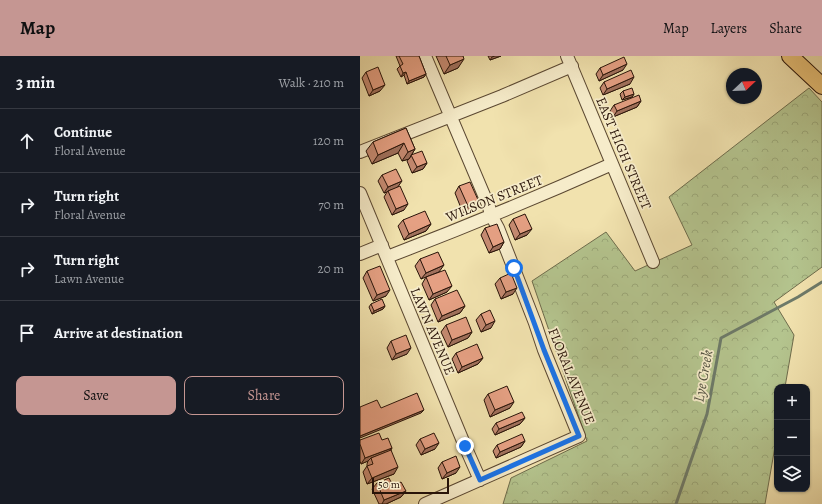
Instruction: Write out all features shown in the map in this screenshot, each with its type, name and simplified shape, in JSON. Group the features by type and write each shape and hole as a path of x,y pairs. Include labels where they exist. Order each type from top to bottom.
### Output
{"main road":[{"path":"790,56 822,86"}],"street":[{"path":"425,56 489,207 491,215"},
{"path":"360,152 450,116 569,61"},
{"name":"EAST HIGH STREET","path":"569,61 653,262"},
{"name":"WILSON STREET","path":"387,257 568,184 612,164"},
{"name":"LAWN AVENUE","path":"360,194 480,480"},
{"name":"FLORAL AVENUE","path":"425,504 579,436 544,350 506,248 491,215"},
{"path":"360,254 382,245"}],"green space":[{"path":"809,88 822,102 822,267 774,302 794,335 786,384 774,384 774,452 765,504 503,504 511,478 587,441 532,281 606,232 635,271 692,245 669,197"}],"building":[{"path":"399,56 419,56 426,74 409,81 406,72 403,73 400,66 403,64"},
{"path":"446,56 463,56 464,59 450,65"},
{"path":"624,57 627,64 603,75 600,68"},
{"path":"378,67 385,85 373,90 366,72"},
{"path":"631,70 634,77 607,89 604,82"},
{"path":"632,88 634,94 625,97 623,91"},
{"path":"639,95 641,101 617,111 614,105"},
{"path":"406,128 415,149 408,152 404,143 378,155 373,142"},
{"path":"422,151 427,163 417,167 411,155"},
{"path":"396,169 402,181 388,187 382,175"},
{"path":"470,182 479,202 468,206 459,186"},
{"path":"400,186 408,204 396,209 388,191"},
{"path":"425,211 431,224 409,234 403,220"},
{"path":"525,214 532,229 520,234 513,219"},
{"path":"497,224 504,242 493,247 485,228"},
{"path":"438,252 444,265 426,273 420,259"},
{"path":"380,266 390,290 377,295 367,271"},
{"path":"445,270 452,286 433,294 426,277"},
{"path":"511,273 517,288 506,292 500,278"},
{"path":"457,290 465,306 442,316 435,299"},
{"path":"382,299 385,306 374,311 371,304"},
{"path":"490,310 495,321 486,325 481,314"},
{"path":"466,317 472,332 452,340 446,325"},
{"path":"406,335 411,348 396,354 391,341"},
{"path":"477,344 483,358 462,367 456,353"},
{"path":"507,386 514,402 495,410 488,394"},
{"path":"417,393 424,410 360,436 360,407 377,400 381,408"},
{"path":"522,412 525,418 499,429 496,423"},
{"path":"379,433 382,440 388,438 392,448 365,458 360,440"},
{"path":"434,433 439,443 425,449 420,439"},
{"path":"522,434 525,441 500,452 497,445"},
{"path":"391,450 398,467 372,478 367,466 373,464 371,458"},
{"path":"456,456 460,467 447,473 442,462"},
{"path":"389,478 393,486 401,482 406,491 384,500 377,483"}],"waterway":[{"name":"Lye Creek","path":"676,504 707,414 721,338 798,297 822,282"}],"route":[{"path":"465,446 480,480 579,436 544,350 514,268"}]}
